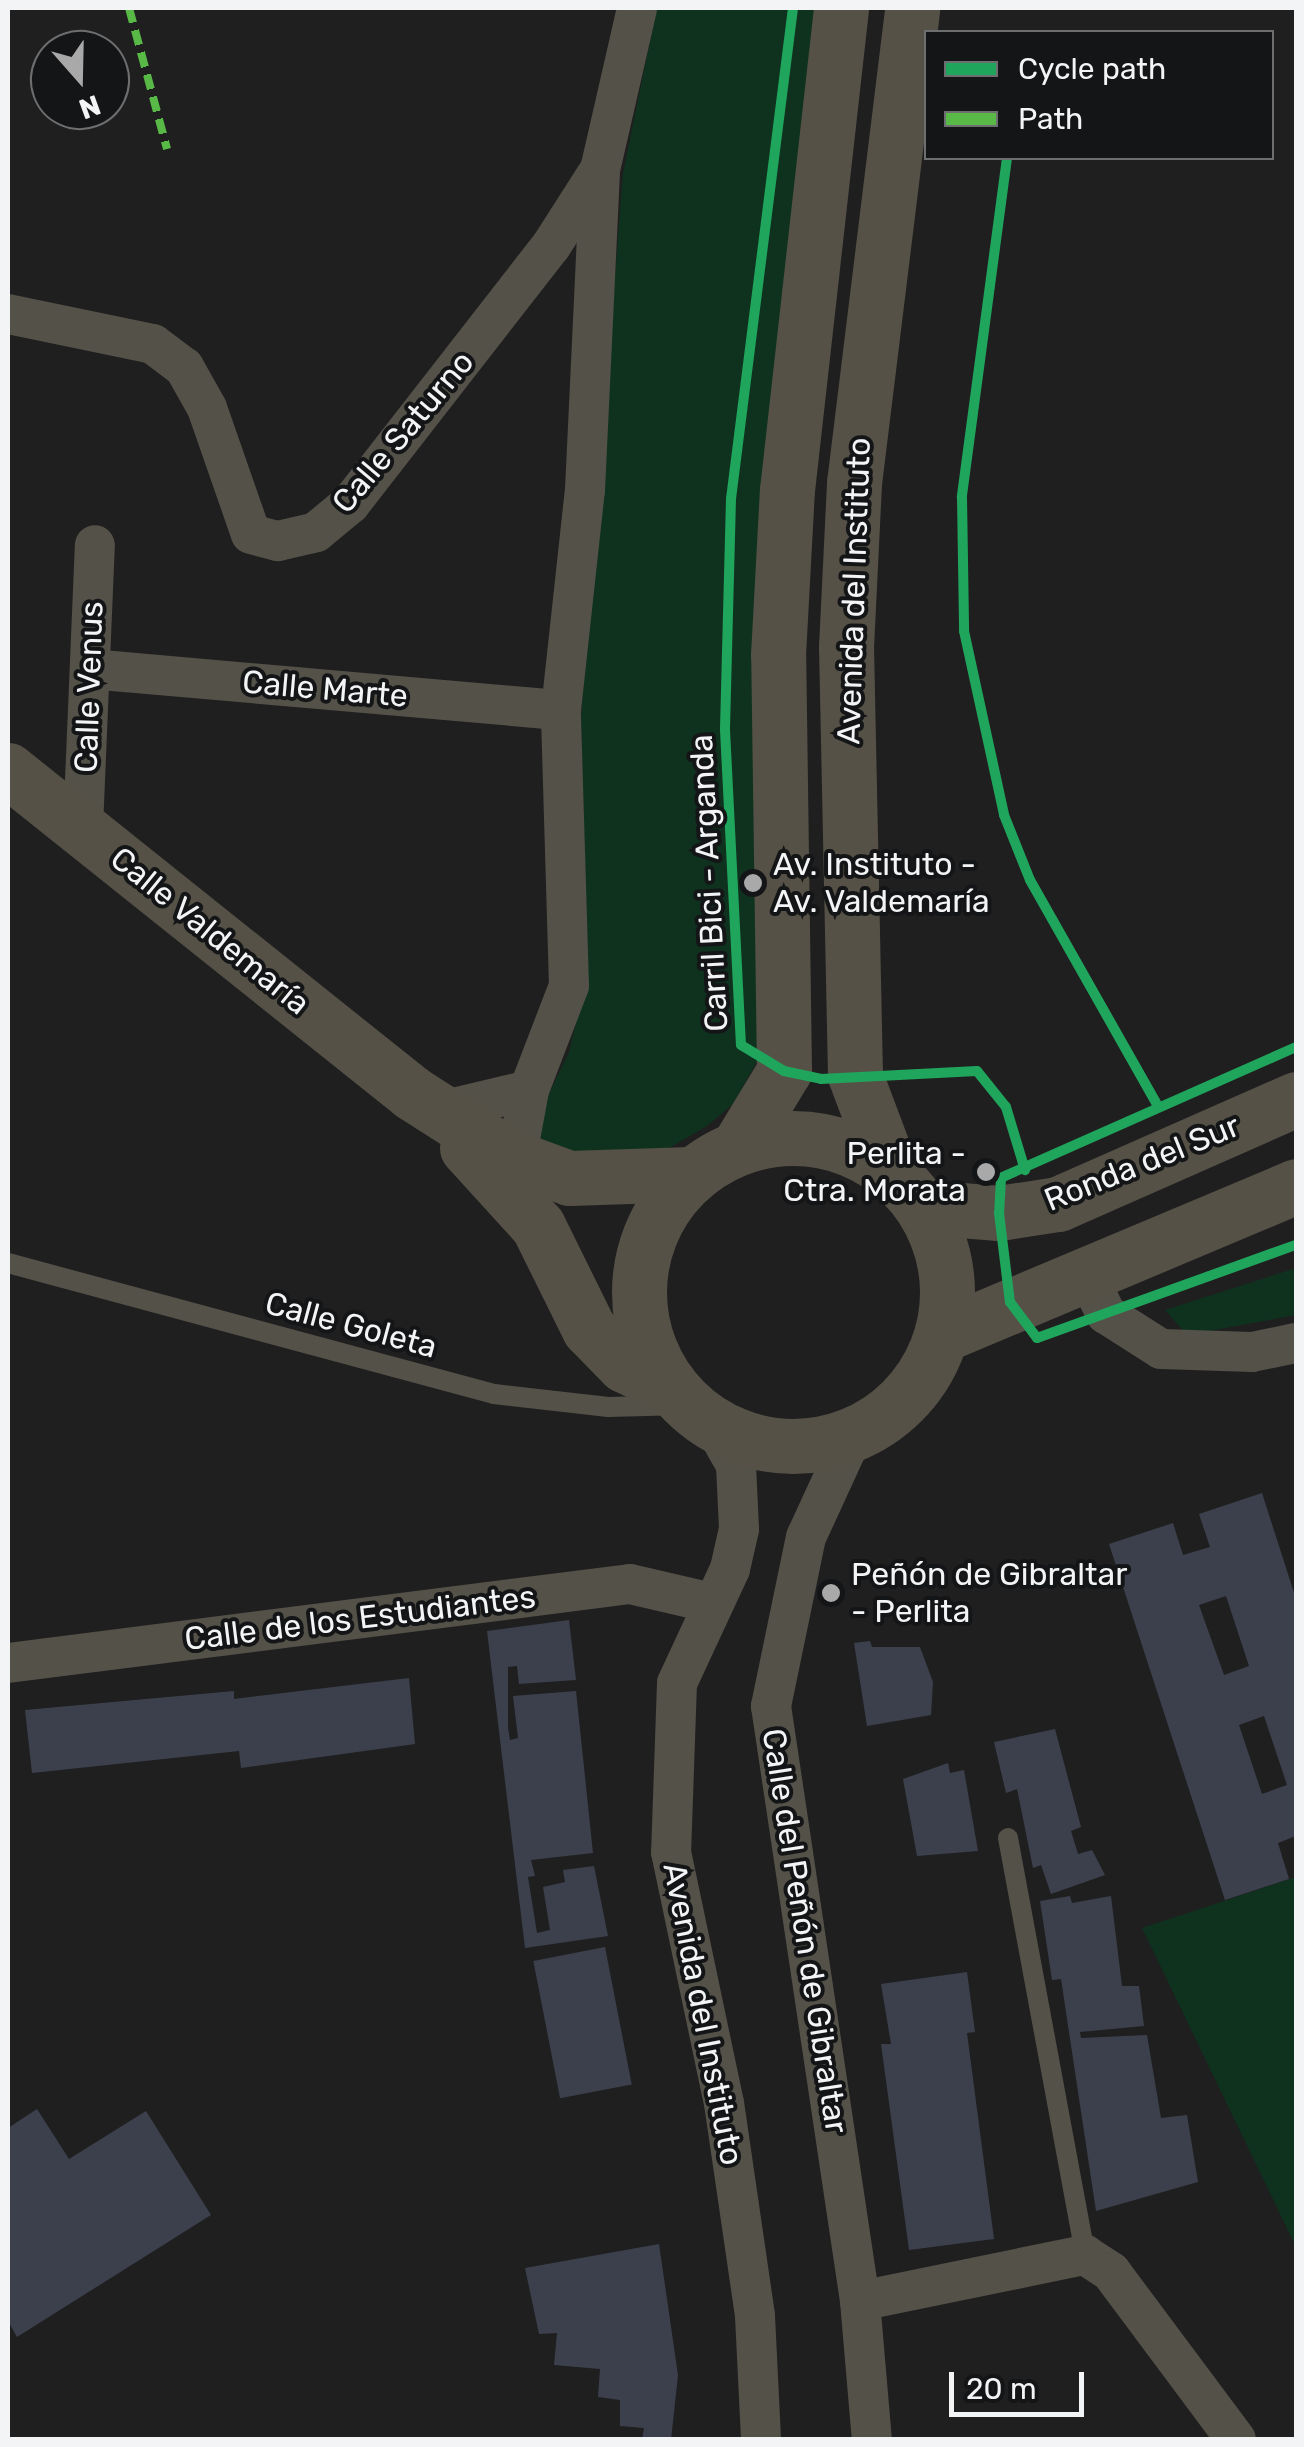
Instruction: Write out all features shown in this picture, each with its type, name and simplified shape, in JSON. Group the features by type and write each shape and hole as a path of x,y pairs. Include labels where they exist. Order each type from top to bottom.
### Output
{"main road":[{"name":"Avenida del Instituto","path":"738,1146 784,1071 781,600 840,8"},
{"name":"Avenida del Instituto","path":"907,1189 855,1075 846,647 854,483 912,8"},
{"name":"Calle Valdemaría","path":"8,770 512,1173 588,1329 624,1365 689,1405"},
{"name":"Ronda del Sur","path":"907,1189 998,1212 1058,1204 1296,1099"},
{"path":"790,1136 846,1146 907,1189 949,1288 942,1335 924,1375 894,1409 854,1435 805,1447 760,1444 689,1405 642,1334 638,1280 652,1225 691,1174 738,1146 790,1136"},
{"name":"Calle Valdemaría","path":"512,1173 570,1178 691,1174"},
{"path":"942,1335 1296,1186"}],"street":[{"path":"512,1173 529,1090 568,986 561,710 584,490 600,170 637,8"},
{"name":"Calle Saturno","path":"8,314 153,344 184,367 207,408 251,534 278,542 316,532 350,504 551,246 600,170"},
{"name":"Calle Venus","path":"83,828 95,545"},
{"name":"Calle Marte","path":"90,670 561,710"},
{"path":"427,1102 529,1090"},
{"path":"1086,1273 1106,1314 1161,1349 1252,1352 1296,1344"},
{"name":"Avenida del Instituto","path":"689,1405 736,1465 739,1529 677,1683 671,1852 724,2103 755,2316 762,2440"},
{"name":"Calle del Peñón de Gibraltar","path":"854,1435 806,1537 771,1706 860,2301 872,2440"},
{"name":"Calle de los Estudiantes","path":"8,1663 630,1584 712,1603"},
{"path":"860,2301 1085,2255 1111,2272 1236,2440"}],"lane":[{"name":"Calle Goleta","path":"8,1263 494,1394 608,1407 689,1405"},
{"path":"1008,1838 1085,2255"}],"green space":[{"path":"657,8 822,8 764,1049 733,1104 707,1126 664,1151 573,1163 531,1131 569,1052 588,974 581,718 623,173"},
{"path":"1296,1268 1296,1315 1187,1335 1165,1310"},
{"path":"1296,1877 1296,2247 1142,1928"}],"building":[{"path":"1262,1493 1296,1599 1296,1836 1278,1843 1289,1879 1225,1900 1109,1544 1173,1523 1183,1555 1210,1547 1199,1514","holes":["1226,1596 1249,1666 1224,1675 1199,1605","1264,1716 1287,1785 1262,1794 1239,1725"]},
{"path":"569,1620 576,1680 519,1684 517,1666 508,1667 508,1728 510,1740 518,1738 513,1696 576,1691 593,1853 531,1860 535,1876 528,1877 537,1933 550,1930 543,1887 565,1882 563,1870 594,1866 608,1936 525,1948 487,1631"},
{"path":"870,1641 872,1647 920,1647 933,1682 931,1715 867,1726 854,1643"},
{"path":"409,1678 415,1744 241,1768 239,1751 32,1773 25,1710 234,1691 234,1699"},
{"path":"1055,1729 1081,1827 1071,1831 1078,1854 1092,1850 1105,1875 1051,1894 1041,1865 1033,1868 1017,1789 1006,1793 994,1742"},
{"path":"948,1763 950,1773 964,1770 978,1851 917,1856 903,1779"},
{"path":"1070,1896 1072,1903 1111,1896 1122,1986 1139,1986 1144,2026 1080,2032 1081,2038 1147,2035 1161,2118 1187,2115 1198,2182 1096,2211 1061,1979 1052,1980 1040,1901"},
{"path":"605,1947 632,2084 560,2098 533,1961"},
{"path":"967,1972 975,2032 967,2033 994,2239 909,2250 881,2044 891,2044 881,1984"},
{"path":"37,2109 69,2159 146,2111 211,2215 17,2337 8,2321 8,2128"},
{"path":"659,2244 678,2375 671,2440 642,2440 644,2428 620,2426 620,2400 598,2397 600,2369 554,2365 557,2333 539,2334 525,2268"}],"marked path":[{"path":"129,8 167,149"}],"cycle path":[{"name":"Carril Bici - Arganda","path":"793,8 731,499 725,730 741,1045 784,1071 821,1079 977,1071 1006,1107 1025,1170"},
{"path":"1007,160 962,497 964,631 1004,815 1030,880 1156,1103"},
{"path":"1296,1047 1001,1178 999,1213 1010,1302 1037,1338 1296,1245"}],"place":[{"name":"Av. Instituto - Av. Valdemaría","path":"753,883"},
{"name":"Perlita - Ctra. Morata","path":"986,1172"},
{"name":"Peñón de Gibraltar - Perlita","path":"831,1593"}]}
